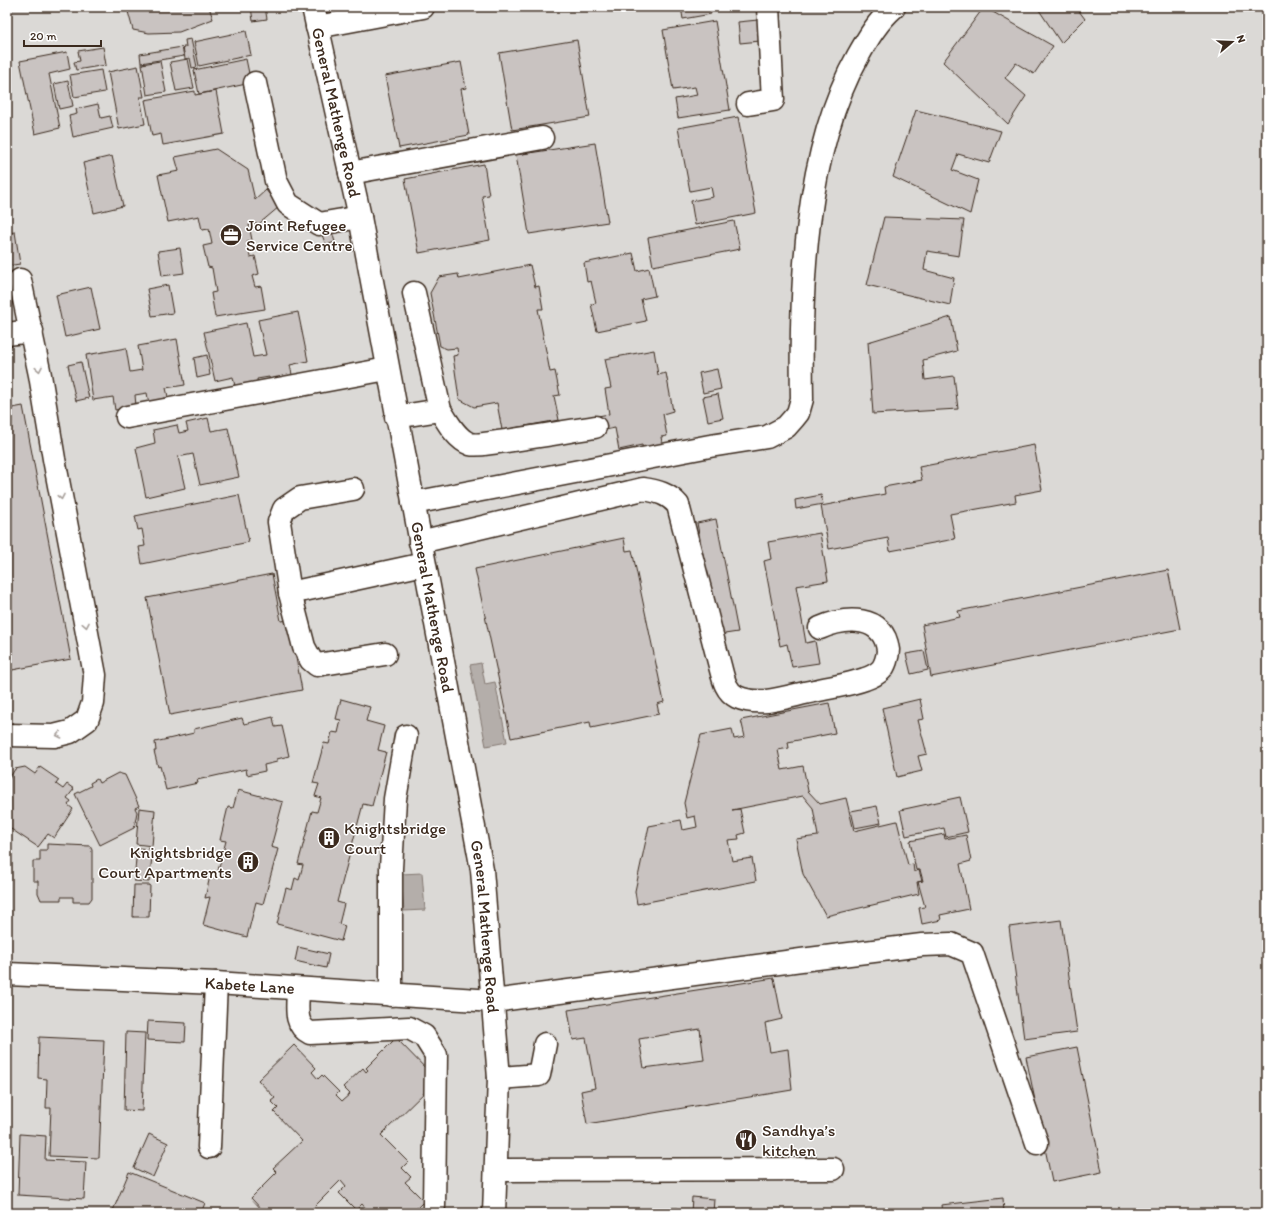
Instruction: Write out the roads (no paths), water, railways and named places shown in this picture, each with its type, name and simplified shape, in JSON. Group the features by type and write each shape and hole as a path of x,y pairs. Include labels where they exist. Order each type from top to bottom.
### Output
{"street":[{"path":"315,17 423,7"},
{"path":"748,104 773,100 768,7"},
{"path":"413,503 716,444 766,437 781,430 798,414 802,399 803,280 812,194 828,129 845,78 869,37 884,16 894,7"},
{"name":"General Mathenge Road","path":"315,17 360,217 387,369 482,870 499,1078 494,1213"},
{"path":"255,83 276,181 288,204 319,224 360,217"},
{"path":"350,173 542,138"},
{"path":"7,735 54,736 70,732 87,720 94,703 95,675 54,459 32,331 20,280"},
{"path":"414,293 440,410 449,426 462,439 470,444 534,438 595,426"},
{"path":"7,334 32,331"},
{"path":"127,417 387,369"},
{"path":"396,417 440,410"},
{"path":"353,489 300,498 284,509 279,522 290,592 304,647 311,660 317,665 385,654"},
{"path":"420,542 643,489 655,490 673,499 678,505 720,666 725,684 729,691 735,696 748,701 767,701 866,679 882,669 888,653 887,643 881,630 875,626 867,622 859,621 844,622 820,628"},
{"path":"290,592 424,564"},
{"path":"390,995 391,868 395,799 406,736"},
{"name":"Kabete Lane","path":"7,974 216,983 493,1001 801,960 922,945 952,944 972,953 1037,1144"},
{"path":"209,1146 216,983"},
{"path":"298,989 298,1023 302,1029 310,1033 409,1028 424,1036 431,1045 436,1056 434,1206"},
{"path":"499,1078 539,1075 545,1044"},
{"path":"496,1170 833,1169"}],"place":[{"name":"Joint Refugee Service Centre","path":"231,235"},
{"name":"Knightsbridge Court","path":"329,838"},
{"name":"Knightsbridge Court Apartments","path":"248,862"},
{"name":"Sandhya’s kitchen","path":"746,1140"}]}
